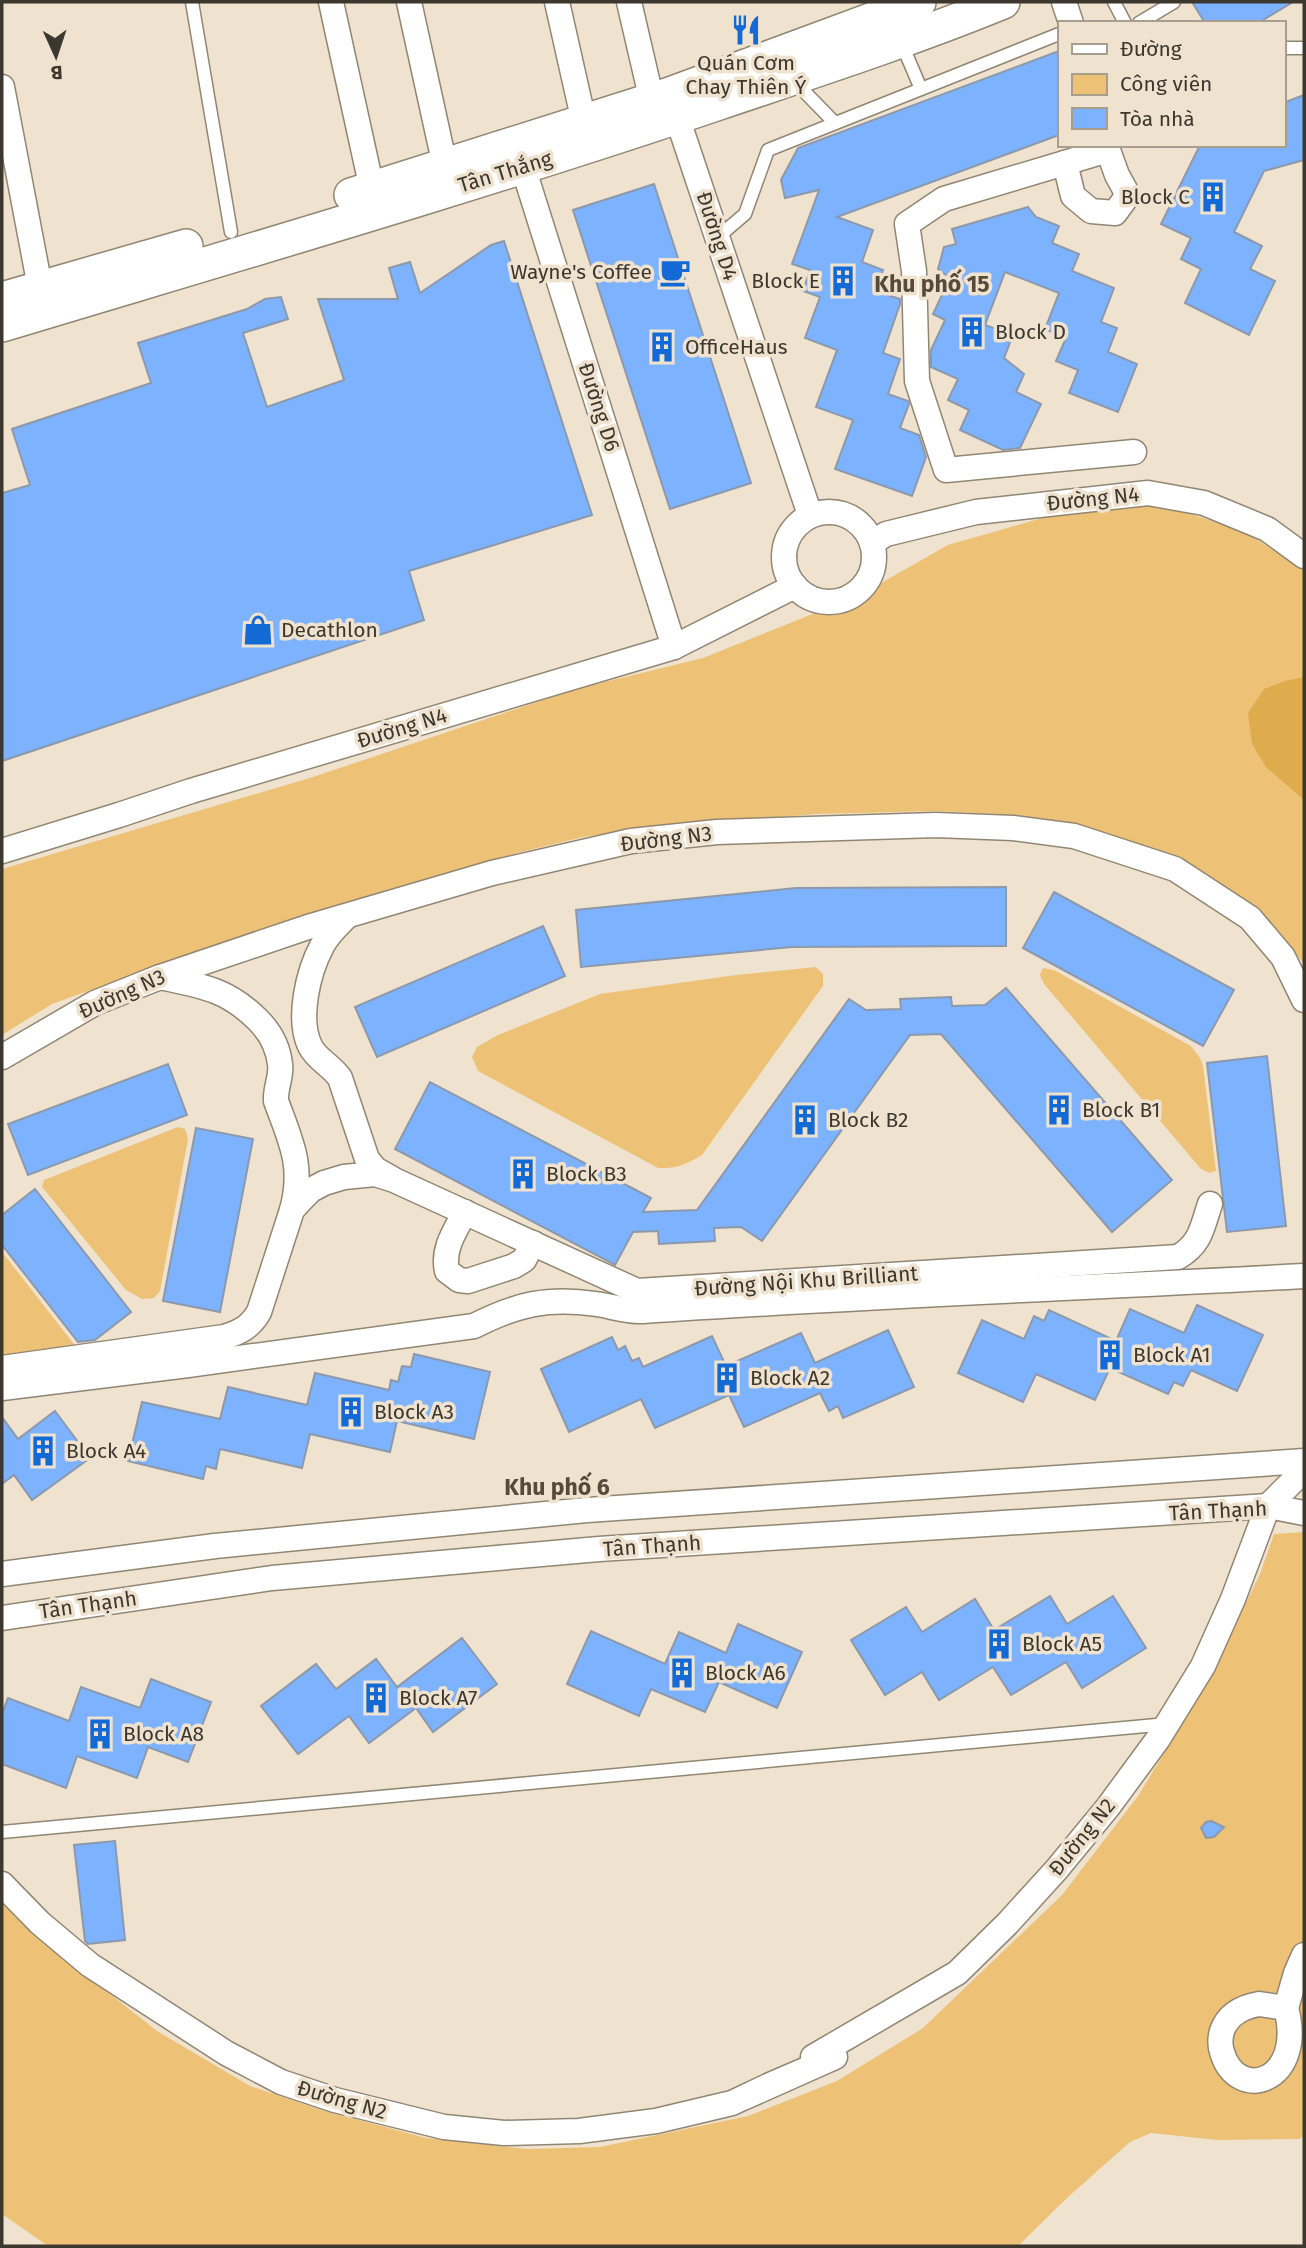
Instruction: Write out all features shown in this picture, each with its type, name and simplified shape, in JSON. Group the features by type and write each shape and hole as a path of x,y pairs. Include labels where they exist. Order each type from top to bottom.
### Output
{"street":[{"path":"331,2 372,189"},
{"path":"409,2 445,166"},
{"path":"557,2 588,134"},
{"name":"Đường D4","path":"629,2 664,109 718,237 810,515"},
{"name":"Tân Thắng","path":"664,109 919,2"},
{"name":"Tân Thắng","path":"2,325 664,109 791,78 901,42 1003,2"},
{"path":"1064,2 1070,21"},
{"path":"2,87 40,287"},
{"path":"1065,163 1073,196 1091,211 1115,213 1128,195 1107,148 944,199 907,224 914,271 917,382 946,470 1134,452"},
{"name":"Tân Thắng","path":"2,299 445,166 519,156"},
{"name":"Đường D6","path":"519,156 674,647"},
{"name":"Đường N4","path":"872,543 886,534 976,512 1148,493 1204,503 1267,529 1304,556"},
{"path":"838,513 852,518 863,527 872,543 874,567 859,592 847,599 817,601 803,594 795,586 786,569 784,554 788,539 796,526 810,515 838,513"},
{"name":"Đường N4","path":"2,851 191,791 674,647 795,586"},
{"name":"Đường N3","path":"2,1057 95,1003 160,976 347,916 492,873 631,841 717,832 936,825 1013,828 1074,836 1175,869 1250,918 1283,957 1304,1000"},
{"name":"Đường Nội Khu Brilliant","path":"347,916 321,947 307,992 303,1019 311,1048 340,1078 364,1153 375,1169 637,1291 1178,1256 1190,1250 1198,1240 1210,1204"},
{"name":"Đường Nội Khu Brilliant","path":"2,1368 224,1337 241,1332 252,1324 260,1312 292,1210 298,1181 298,1166 276,1101 280,1062 266,1028 242,1004 207,987 160,976"},
{"path":"279,1077 285,1067 299,1060 325,1063"},
{"path":"353,1176 362,1164 364,1153"},
{"path":"298,1166 310,1179 324,1183"},
{"name":"Đường Nội Khu Brilliant","path":"292,1210 311,1190 324,1183 375,1174 394,1180"},
{"path":"465,1212 447,1248 445,1260 447,1271 459,1280 468,1281 514,1266 524,1260 533,1243"},
{"path":"2,1388 188,1366 474,1326 494,1315 522,1306 566,1299 631,1312 1304,1276"},
{"name":"Tân Thạnh","path":"2,1574 215,1546 587,1510 1304,1461"},
{"name":"Đường N2","path":"2,1884 40,1923 90,1965 226,2053 281,2082 335,2101 444,2127 504,2133 579,2131 656,2122 732,2104 957,1973 1057,1869 1108,1808 1167,1724 1203,1666 1233,1599 1268,1506 1304,1471"},
{"name":"Tân Thạnh","path":"2,1618 285,1576 599,1549 1268,1506 1304,1513"},
{"path":"1286,2008 1304,1955"}],"lane":[{"path":"192,2 231,232"},
{"path":"1114,2 1124,21"},
{"path":"1142,21 1174,2"},
{"path":"718,237 745,214 768,150 1058,34"},
{"path":"901,42 921,89"},
{"path":"1285,48 1304,48"},
{"path":"791,78 835,123"},
{"path":"2,1832 1167,1724"}],"green space":[{"path":"1159,504 1246,532 1304,571 1304,963 1245,903 1052,824 997,814 935,811 817,814 650,827 583,837 517,853 138,973 52,1004 2,1035 2,869 313,777 576,689 703,658 860,595 948,545 1067,511"},
{"path":"816,967 823,974 823,986 702,1155 676,1167 658,1168 478,1071 472,1057 477,1047 498,1035 600,994"},
{"path":"1043,968 1054,970 1191,1046 1203,1066 1216,1171 1210,1173 1201,1169 1044,984 1040,975"},
{"path":"178,1127 185,1129 188,1139 160,1291 154,1298 142,1299 126,1290 42,1187 44,1180"},
{"path":"2,1252 73,1343 77,1350 2,1360"},
{"path":"1304,1532 1304,2136 1299,2139 1218,2140 1151,2133 1130,2142 1018,2246 48,2246 2,2214 2,1902 59,1954 157,2031 250,2086 321,2110 426,2138 527,2149 600,2147 748,2116 837,2081 923,2028 1062,1895 1138,1796 1208,1681 1260,1574 1274,1534"}],"shaded area":[{"path":"1304,677 1304,800 1266,767 1252,744 1248,713 1264,689"}],"building":[{"path":"1192,2 1293,2 1261,21 1204,21"},
{"name":"Block E","path":"1058,51 1058,135 837,217 873,230 862,262 883,270 875,291 900,299 883,353 900,359 888,394 908,401 900,428 919,435 926,457 912,496 835,469 853,420 816,407 837,350 805,338 820,297 803,291 810,270 792,264 819,190 785,198 781,180 798,148"},
{"name":"Block C","path":"1304,95 1304,160 1264,171 1234,232 1262,246 1250,269 1275,281 1249,335 1185,303 1201,269 1181,259 1191,238 1161,224 1199,147 1285,147 1285,102"},
{"name":"OfficeHaus","path":"654,184 751,483 670,509 573,210"},
{"name":"Block D","path":"1028,207 1036,217 1059,226 1052,243 1079,254 1072,271 1114,288 1101,322 1117,328 1108,352 1137,364 1118,412 1069,393 1078,370 1056,361 1066,338 1045,329 1059,293 1005,272 985,325 1013,335 1004,358 1024,374 1016,392 1041,404 1020,448 1003,450 960,430 969,410 948,400 958,379 931,367 931,350 945,320 933,314 950,278 938,269 944,247 956,244 952,229"},
{"path":"504,241 592,515 409,571 424,620 2,761 2,493 30,485 12,429 151,383 138,343 247,309 265,299 281,297 288,319 243,333 267,407 344,380 318,299 398,299 389,268 410,262 420,293 491,245"},
{"path":"1006,887 1006,946 792,947 581,967 576,910 796,888"},
{"path":"1054,892 1234,990 1203,1046 1023,948"},
{"path":"543,926 565,976 377,1057 355,1007"},
{"path":"1006,988 1172,1180 1112,1232 941,1034 910,1035 762,1241 741,1227 714,1228 715,1241 659,1244 658,1231 633,1232 615,1265 395,1149 430,1082 651,1198 643,1212 697,1210 849,999 866,1010 901,1009 900,999 951,997 952,1006 985,1005"},
{"path":"1267,1056 1286,1226 1227,1232 1207,1063"},
{"path":"168,1064 187,1115 28,1175 8,1124"},
{"path":"196,1128 253,1139 220,1312 163,1301"},
{"path":"35,1189 131,1312 95,1340 78,1342 2,1245 2,1215"},
{"name":"Block A1","path":"1197,1305 1263,1335 1237,1391 1191,1370 1183,1386 1174,1382 1168,1394 1110,1368 1095,1400 1036,1374 1023,1402 958,1373 982,1320 1024,1339 1034,1316 1044,1321 1049,1310 1116,1341 1130,1309 1184,1333"},
{"name":"Block A2","path":"888,1330 914,1387 843,1418 838,1406 829,1411 820,1393 744,1427 729,1395 655,1428 641,1399 569,1432 541,1369 612,1337 618,1350 625,1346 632,1361 639,1358 643,1367 712,1336 726,1366 801,1333 815,1363"},
{"name":"Block A3","path":"414,1354 490,1372 474,1439 397,1421 390,1452 310,1434 302,1468 220,1449 216,1469 206,1466 203,1479 128,1461 142,1402 220,1419 228,1387 307,1405 315,1373 389,1390 391,1380 398,1382 402,1366 411,1367"},
{"name":"Block A4","path":"55,1411 90,1458 32,1500 14,1475 2,1484 2,1417 18,1439"},
{"name":"Block A5","path":"1050,1596 1067,1624 1113,1596 1146,1648 1082,1688 1066,1662 1011,1695 993,1667 939,1700 922,1672 885,1695 851,1640 906,1607 922,1632 975,1599 994,1630"},
{"name":"Block A6","path":"738,1624 802,1652 777,1708 719,1682 705,1712 651,1689 639,1716 567,1684 591,1631 665,1664 679,1632 726,1653"},
{"name":"Block A7","path":"462,1638 497,1684 433,1732 416,1708 369,1743 349,1716 298,1754 261,1706 316,1664 336,1689 376,1659 397,1687"},
{"name":"Block A8","path":"151,1679 211,1702 188,1762 148,1747 137,1778 77,1756 66,1788 2,1764 2,1714 8,1698 69,1721 81,1687 140,1708"},
{"path":"1211,1821 1224,1827 1214,1837 1206,1838 1201,1828"},
{"path":"115,1841 125,1940 88,1944 85,1941 74,1845"}],"place":[{"name":"Quán Cơm Chay Thiên Ý","path":"746,30"},
{"name":"Block C","path":"1213,197"},
{"name":"Wayne's Coffee","path":"675,272"},
{"name":"Block E","path":"843,281"},
{"name":"Block D","path":"972,332"},
{"name":"OfficeHaus","path":"662,347"},
{"name":"Decathlon","path":"258,630"},
{"name":"Block B1","path":"1059,1110"},
{"name":"Block B2","path":"805,1120"},
{"name":"Block B3","path":"523,1174"},
{"name":"Block A1","path":"1110,1355"},
{"name":"Block A2","path":"727,1378"},
{"name":"Block A3","path":"351,1412"},
{"name":"Block A4","path":"43,1451"},
{"name":"Block A5","path":"999,1644"},
{"name":"Block A6","path":"682,1673"},
{"name":"Block A7","path":"376,1698"},
{"name":"Block A8","path":"100,1734"}],"district":[{"name":"Khu phố 15","path":"932,284"},
{"name":"Khu phố 6","path":"557,1487"}]}
